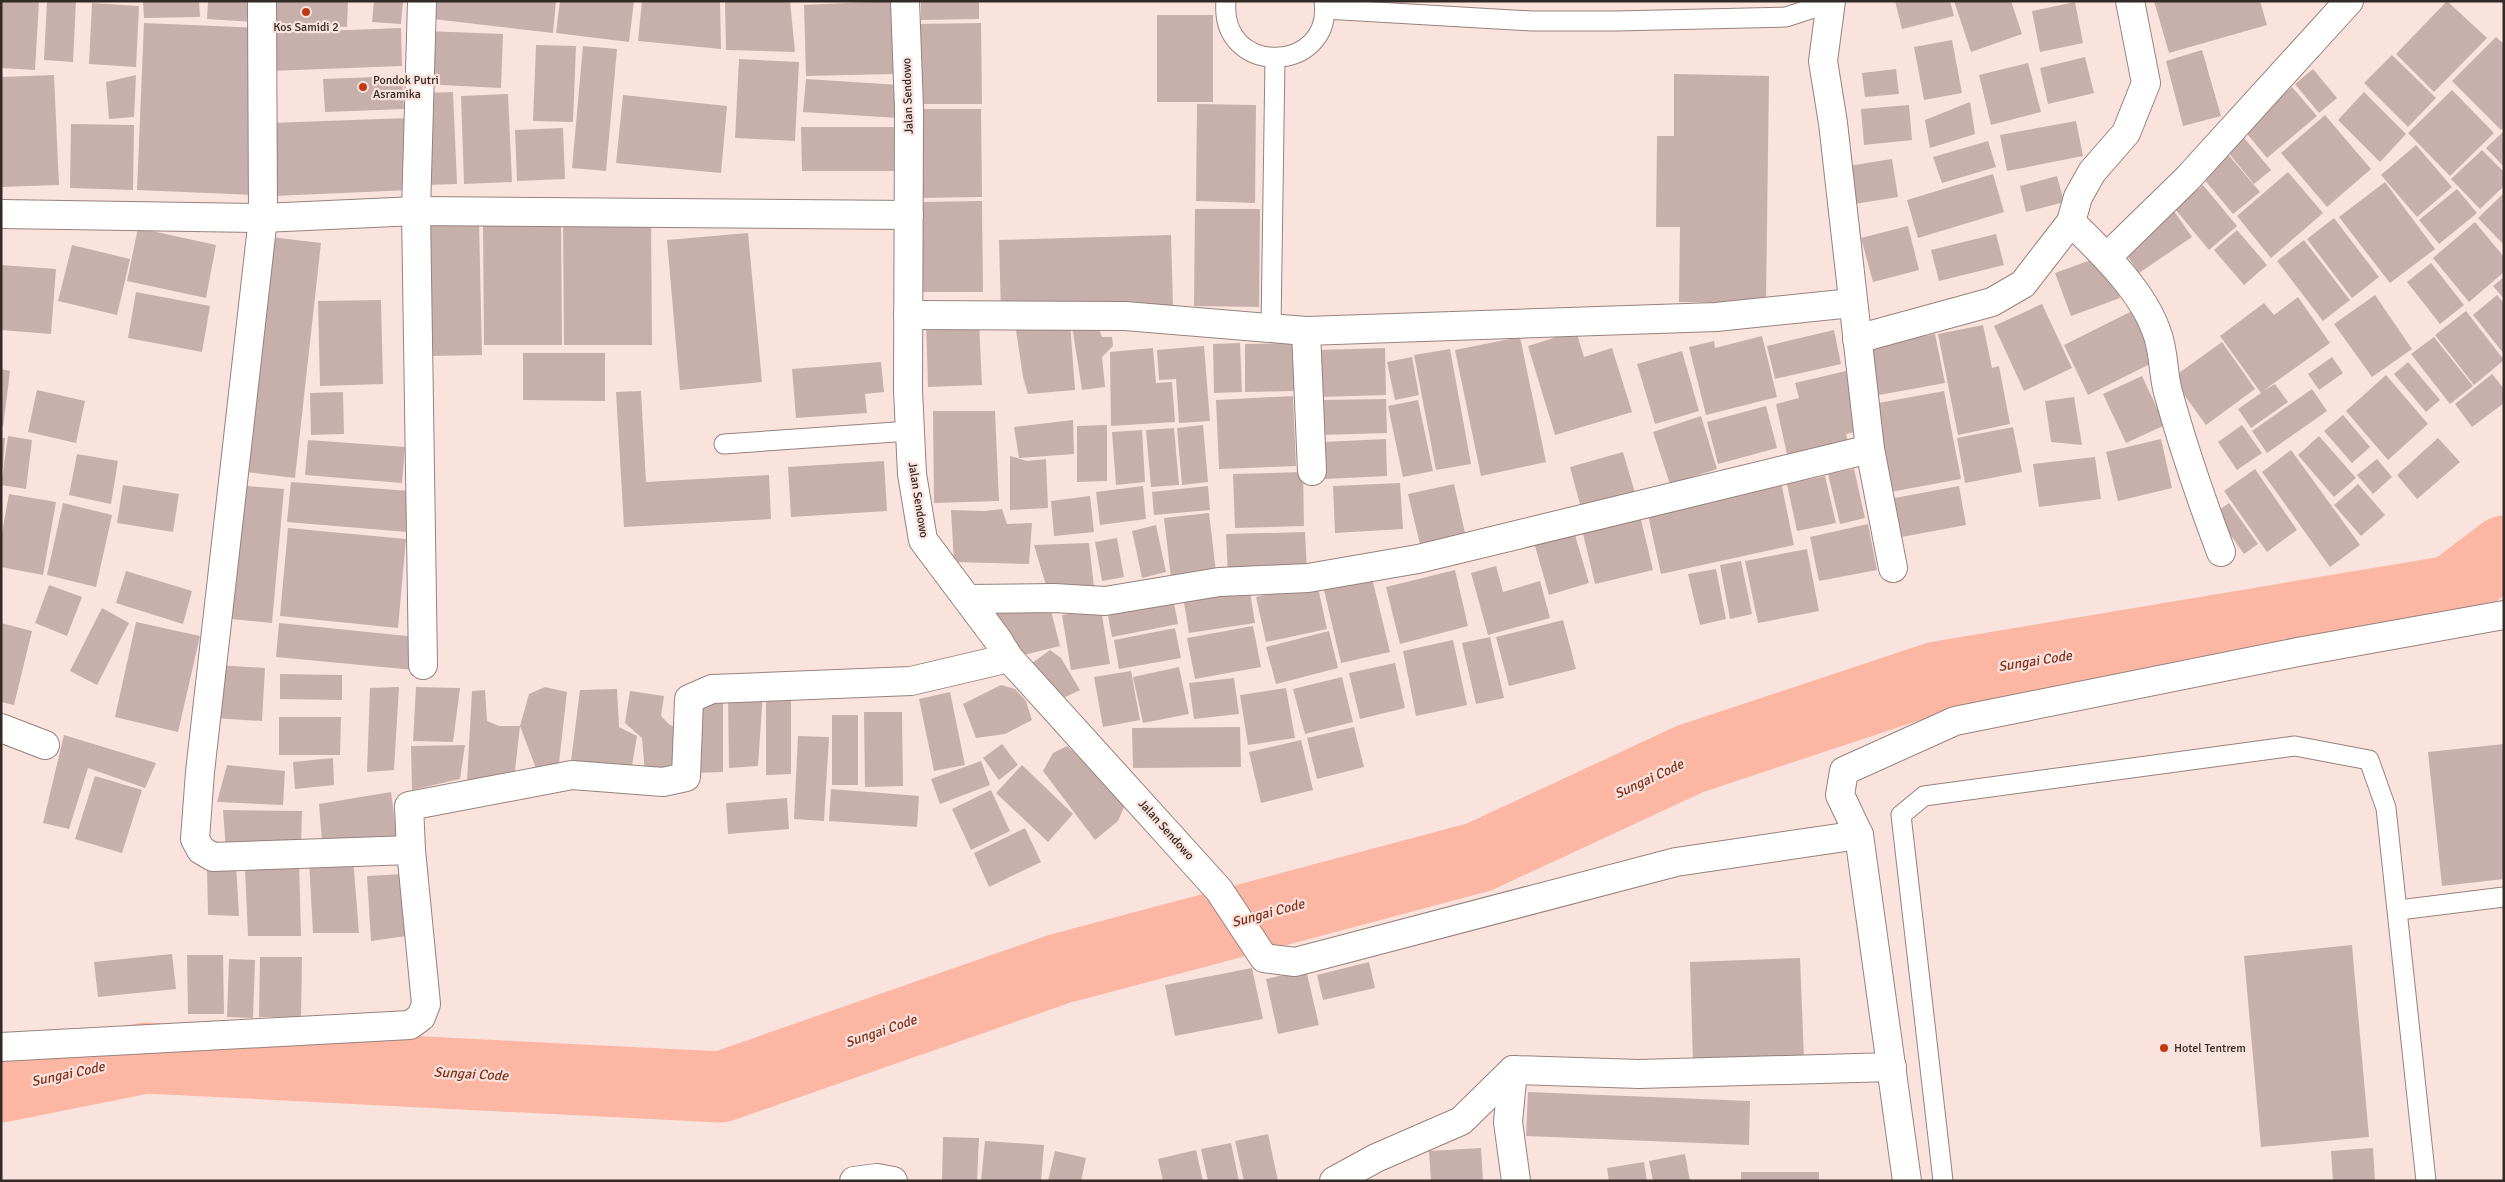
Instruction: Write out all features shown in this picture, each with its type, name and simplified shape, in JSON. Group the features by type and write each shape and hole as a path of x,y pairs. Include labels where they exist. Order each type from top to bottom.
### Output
{"street":[{"path":"262,1 263,218 200,772 195,839 201,850 213,857 411,850"},
{"path":"422,1 416,210 423,664"},
{"name":"Jalan Sendowo","path":"905,1 909,108 908,316 910,431 912,474 923,540 968,598 1009,658 1219,890 1264,958 1295,962 1676,862 1860,834"},
{"path":"1857,338 1992,302 2023,284 2070,222 2078,197 2092,172 2126,133 2146,83 2130,1"},
{"path":"2107,257 2188,178 2349,1"},
{"path":"1832,2 1823,61 1833,124 1870,449 1893,568"},
{"path":"1,214 263,218 416,210 909,216"},
{"path":"2070,222 2107,257 2138,296 2158,336 2165,380 2184,453 2221,552"},
{"path":"908,316 1125,316 1306,331 1716,317 1852,303"},
{"path":"1306,331 1312,471"},
{"path":"968,598 1054,598 1105,601 1219,582 1327,575 1418,560 1870,449"},
{"path":"1907,1181 1860,834 1840,796 1844,771 1955,721 2298,652 2504,615"},
{"path":"1,1047 410,1025 421,1017 426,1004 411,850 409,806 572,774 663,782 686,777 689,699 712,690 911,681 1009,658"},
{"path":"1,728 45,745"},
{"path":"1334,1181 1376,1158 1461,1121 1513,1070 1639,1074 1892,1067"},
{"path":"1513,1070 1508,1122 1516,1181"},
{"path":"854,1181 877,1178 893,1181"}],"lane":[{"path":"1226,1 1225,12 1229,30 1240,45 1256,55 1275,59 1290,56 1304,50 1319,32 1325,5 1532,21 1616,21 1786,17 1832,2"},
{"path":"1271,328 1275,59"},
{"path":"724,444 910,431"},
{"path":"1943,1181 1901,815 1924,796 2295,746 2369,760 2386,808 2399,910 2426,1181"},
{"path":"2399,910 2504,898"}],"building":[{"path":"1,1 39,1 35,70 1,68"},
{"path":"47,1 76,1 73,62 44,60"},
{"path":"143,1 199,1 200,17 144,18"},
{"path":"208,1 255,1 254,22 207,19"},
{"name":"Kos Samidi 2","path":"265,1 348,1 347,27 264,23"},
{"path":"374,1 403,1 401,24 372,22"},
{"path":"427,1 556,1 553,33 425,18"},
{"path":"560,1 634,1 629,42 556,33"},
{"path":"642,1 720,1 721,49 638,41"},
{"path":"725,1 790,1 795,52 726,50"},
{"path":"892,1 894,74 806,76 804,5"},
{"path":"921,1 979,1 979,19 921,20"},
{"path":"1895,1 1950,1 1954,16 1902,29"},
{"path":"1954,1 2011,1 2022,34 1971,52"},
{"path":"2154,1 2260,1 2267,25 2169,53"},
{"path":"2447,1 2487,38 2434,92 2396,54"},
{"path":"2075,2 2083,43 2040,52 2032,11"},
{"path":"92,3 139,6 136,67 89,64"},
{"path":"1157,15 1213,15 1213,102 1157,102"},
{"path":"144,23 260,28 254,195 137,190"},
{"path":"981,23 982,104 916,104 915,24"},
{"path":"401,28 402,66 270,71 268,33"},
{"path":"425,31 503,34 501,88 422,84"},
{"path":"2496,37 2504,44 2504,127 2501,130 2452,81"},
{"path":"1952,40 1962,93 1924,100 1914,47"},
{"path":"536,45 576,46 573,122 533,121"},
{"path":"583,46 617,49 606,171 572,168"},
{"path":"2202,50 2221,116 2183,126 2166,61"},
{"path":"2392,55 2436,98 2408,127 2364,83"},
{"path":"2085,57 2094,93 2048,104 2040,68"},
{"path":"739,59 799,62 795,141 735,138"},
{"path":"2028,63 2041,112 1991,125 1979,75"},
{"path":"1896,69 1899,94 1865,97 1862,73"},
{"path":"2313,69 2337,98 2319,113 2295,84"},
{"path":"1674,74 1769,76 1766,303 1679,302 1680,227 1656,227 1657,136 1674,136"},
{"path":"54,75 59,185 1,187 1,77"},
{"path":"136,75 134,117 109,119 106,82"},
{"name":"Pondok Putri Asramika","path":"402,76 404,109 325,112 323,79"},
{"path":"806,79 900,85 898,118 803,112"},
{"path":"2292,87 2317,116 2267,158 2243,129"},
{"path":"2452,90 2494,133 2450,176 2408,133"},
{"path":"453,92 457,184 426,185 423,93"},
{"path":"2364,92 2406,134 2380,162 2338,120"},
{"path":"508,94 512,182 464,184 461,96"},
{"path":"623,95 727,106 721,173 616,163"},
{"path":"1970,102 1975,134 1930,148 1925,120"},
{"path":"1197,104 1256,105 1255,203 1196,201"},
{"path":"1909,105 1912,140 1864,145 1861,109"},
{"path":"919,109 981,109 982,197 920,198"},
{"path":"2325,115 2371,169 2327,207 2281,153"},
{"path":"408,118 411,190 273,196 270,123"},
{"path":"2076,121 2083,156 2007,171 2000,135"},
{"path":"71,124 134,125 133,190 70,188"},
{"path":"801,127 898,127 898,171 802,171"},
{"path":"563,128 565,179 517,181 515,130"},
{"path":"2504,131 2504,167 2486,148"},
{"path":"2240,133 2271,170 2254,184 2223,146"},
{"path":"1988,141 1996,167 1942,183 1933,157"},
{"path":"2416,145 2452,187 2417,217 2381,175"},
{"path":"2482,150 2504,172 2504,186 2480,209 2451,179"},
{"path":"2226,152 2260,192 2233,214 2199,173"},
{"path":"1892,159 1898,197 1848,205 1842,167"},
{"path":"2288,172 2323,213 2271,258 2237,216"},
{"path":"1993,174 2004,212 1918,238 1907,200"},
{"path":"2057,176 2064,202 2026,212 2020,186"},
{"path":"2385,182 2435,249 2390,283 2339,217"},
{"path":"2203,185 2237,226 2209,250 2175,209"},
{"path":"2457,189 2477,213 2439,244 2419,220"},
{"path":"2504,193 2504,245 2478,218"},
{"path":"982,201 983,292 922,292 921,202"},
{"path":"2172,208 2192,237 2139,273 2120,245"},
{"path":"1195,209 1260,209 1259,307 1194,306"},
{"path":"563,218 651,218 652,345 564,345"},
{"path":"2334,218 2379,277 2352,298 2307,239"},
{"path":"479,221 482,355 432,356 429,222"},
{"path":"483,222 561,222 562,345 484,345"},
{"path":"2475,222 2504,257 2504,272 2469,302 2433,258"},
{"path":"1908,226 1919,270 1873,282 1861,238"},
{"path":"138,228 216,245 206,298 127,281"},
{"path":"2237,230 2267,265 2244,285 2214,250"},
{"path":"748,233 762,382 680,390 667,240"},
{"path":"1996,234 2004,265 1939,281 1931,250"},
{"path":"1171,235 1173,306 1001,312 999,240"},
{"path":"271,237 321,243 295,478 245,472"},
{"path":"2304,240 2350,300 2323,321 2277,261"},
{"path":"72,245 130,259 117,315 58,301"},
{"path":"2105,255 2120,298 2071,316 2055,273"},
{"path":"2431,263 2464,305 2440,324 2407,282"},
{"path":"1,265 56,269 51,334 1,330"},
{"path":"2504,277 2504,299 2493,286"},
{"path":"136,292 210,306 202,352 128,338"},
{"path":"2375,295 2412,349 2372,377 2334,324"},
{"path":"2497,295 2504,303 2504,354 2473,315"},
{"path":"2298,297 2330,343 2263,391 2275,384 2288,402 2251,428 2238,409 2261,393 2220,336 2264,303 2274,315"},
{"path":"381,300 383,384 320,386 318,301"},
{"path":"2042,304 2072,368 2024,391 1994,326"},
{"path":"2132,311 2156,361 2088,395 2064,345"},
{"path":"2466,311 2504,360 2474,385 2435,335"},
{"path":"979,322 982,385 928,387 926,323"},
{"path":"1019,322 1070,322 1075,390 1028,394 1023,377 1016,330"},
{"path":"1097,322 1102,337 1112,337 1113,346 1102,357 1105,387 1082,390 1072,326"},
{"path":"1983,325 1992,368 1999,366 2010,424 1958,435 1938,334"},
{"path":"1834,330 1841,364 1775,379 1767,346"},
{"path":"1576,331 1584,357 1612,348 1632,412 1555,435 1528,346"},
{"path":"1935,334 1945,383 1879,395 1870,347"},
{"path":"1762,336 1777,397 1706,415 1689,347 1714,341 1715,348"},
{"path":"1520,337 1546,462 1481,476 1455,350"},
{"path":"2434,337 2473,386 2450,404 2411,354"},
{"path":"2222,342 2255,389 2206,425 2172,378"},
{"path":"1240,343 1242,392 1214,393 1213,344"},
{"path":"1293,343 1295,391 1245,392 1245,344"},
{"path":"1204,346 1210,421 1179,423 1176,379 1159,380 1157,350"},
{"path":"1153,348 1156,383 1172,382 1175,422 1111,426 1110,352"},
{"path":"1385,348 1386,395 1319,397 1318,350"},
{"path":"1450,349 1471,464 1436,470 1414,355"},
{"path":"1682,351 1699,411 1655,424 1637,364"},
{"path":"523,353 605,353 605,401 523,400"},
{"path":"1412,357 1419,395 1395,400 1387,362"},
{"path":"2332,357 2343,373 2319,390 2308,374"},
{"path":"881,362 884,392 865,394 867,413 796,418 792,369"},
{"path":"2408,362 2440,400 2426,412 2394,374"},
{"path":"1,369 10,371 3,427 1,427"},
{"path":"1846,371 1860,431 1846,434 1849,445 1788,459 1776,404 1799,398 1795,383"},
{"path":"2492,374 2504,389 2504,403 2472,427 2455,404"},
{"path":"2386,375 2428,424 2388,460 2346,411"},
{"path":"2142,376 2165,425 2126,443 2103,394"},
{"path":"2312,389 2327,411 2267,453 2252,431"},
{"path":"37,390 85,401 76,443 28,432"},
{"path":"641,391 646,482 769,475 771,519 624,527 616,392"},
{"path":"1944,391 1961,479 1890,492 1873,404"},
{"path":"343,392 344,434 311,435 310,393"},
{"path":"1293,396 1296,466 1219,469 1216,400"},
{"path":"2074,397 2082,445 2051,442 2045,401"},
{"path":"1386,399 1387,433 1320,435 1319,400"},
{"path":"1418,400 1433,471 1403,477 1388,406"},
{"path":"1766,406 1777,448 1718,464 1707,422"},
{"path":"933,411 995,411 999,501 934,503"},
{"path":"2343,415 2370,447 2352,463 2324,431"},
{"path":"1701,416 1717,469 1670,484 1653,432"},
{"path":"1073,420 1074,454 1019,458 1014,427"},
{"path":"1107,425 1107,481 1077,482 1077,426"},
{"path":"1203,425 1208,482 1182,485 1177,428"},
{"path":"2242,425 2262,453 2237,470 2218,442"},
{"path":"2013,427 2022,472 1965,483 1957,438"},
{"path":"1174,428 1179,485 1151,487 1146,430"},
{"path":"1142,430 1145,482 1116,485 1112,432"},
{"path":"8,436 32,440 26,489 1,485"},
{"path":"2319,436 2356,478 2334,497 2298,455"},
{"path":"1,438 5,438 3,468 1,468"},
{"path":"2438,438 2460,462 2417,499 2397,475"},
{"path":"1386,439 1387,476 1325,479 1323,442"},
{"path":"2161,439 2172,488 2118,501 2106,452"},
{"path":"308,440 405,447 402,483 305,475"},
{"path":"2291,450 2360,545 2330,567 2262,472"},
{"path":"1623,452 1635,493 1581,508 1570,467"},
{"path":"77,454 118,461 111,504 69,495"},
{"path":"1010,456 1027,461 1046,459 1048,508 1010,510"},
{"path":"2095,457 2101,499 2039,507 2033,464"},
{"path":"2377,459 2392,477 2373,494 2357,475"},
{"path":"884,461 887,511 791,517 788,467"},
{"path":"1854,469 1865,518 1840,524 1828,474"},
{"path":"2255,469 2297,530 2267,552 2224,491"},
{"path":"1303,472 1304,526 1235,528 1233,474"},
{"path":"1825,476 1836,523 1797,531 1787,484"},
{"path":"1780,477 1794,545 1661,574 1646,506"},
{"path":"291,482 410,491 407,532 287,522"},
{"path":"1400,483 1403,529 1335,533 1333,486"},
{"path":"1454,484 1467,542 1422,553 1408,494"},
{"path":"2358,484 2385,515 2361,536 2334,505"},
{"path":"123,485 179,494 173,532 117,523"},
{"path":"234,485 284,489 272,623 222,618"},
{"path":"1143,486 1146,519 1100,525 1096,492"},
{"path":"1208,486 1210,510 1154,515 1152,492"},
{"path":"1959,486 1966,525 1896,538 1889,499"},
{"path":"9,494 56,502 43,575 1,567 1,538"},
{"path":"1090,496 1094,532 1054,536 1051,501"},
{"path":"63,503 112,515 96,587 47,575"},
{"path":"2229,503 2258,544 2244,554 2215,513"},
{"path":"1638,507 1653,570 1595,584 1580,521"},
{"path":"1002,509 1007,524 1032,523 1029,564 954,562 951,510 984,511"},
{"path":"1209,513 1216,572 1171,578 1164,518"},
{"path":"1571,521 1589,583 1549,595 1531,532"},
{"path":"1868,524 1877,570 1819,581 1810,537"},
{"path":"1156,525 1166,572 1142,578 1132,531"},
{"path":"288,528 406,539 398,628 280,616"},
{"path":"1305,532 1307,573 1228,575 1226,534"},
{"path":"1117,538 1124,577 1102,581 1095,542"},
{"path":"1089,543 1094,587 1048,592 1034,545"},
{"path":"1807,549 1819,611 1758,623 1745,561"},
{"path":"1741,561 1752,614 1730,619 1720,565"},
{"path":"1496,566 1503,592 1540,581 1550,618 1488,635 1471,573"},
{"path":"1716,569 1726,619 1700,625 1688,574"},
{"path":"1455,570 1468,626 1400,644 1386,587"},
{"path":"126,571 192,591 183,624 116,603"},
{"path":"1372,578 1390,652 1341,663 1324,590"},
{"path":"1317,583 1327,629 1266,642 1256,597"},
{"path":"49,585 82,597 67,636 35,623"},
{"path":"1249,586 1255,623 1189,633 1183,596"},
{"path":"1172,593 1178,624 1112,637 1106,605"},
{"path":"1049,603 1060,646 1016,657 981,606"},
{"path":"102,608 129,623 97,685 70,671"},
{"path":"1101,609 1110,664 1071,670 1062,615"},
{"path":"1563,620 1576,669 1509,686 1496,637"},
{"path":"136,622 200,636 178,732 115,717"},
{"path":"1,623 32,631 14,705 1,702"},
{"path":"279,623 417,637 414,670 276,657"},
{"path":"1253,626 1261,667 1195,679 1187,638"},
{"path":"1175,628 1181,658 1119,669 1114,640"},
{"path":"1329,631 1338,668 1276,684 1266,647"},
{"path":"1490,637 1504,698 1476,704 1462,643"},
{"path":"1453,640 1467,705 1416,716 1403,651"},
{"path":"1050,650 1061,658 1080,690 1055,702 1027,667"},
{"path":"1395,663 1405,708 1360,719 1349,673"},
{"path":"216,665 265,668 262,721 214,718"},
{"path":"1179,667 1189,714 1143,723 1133,677"},
{"path":"1131,671 1140,720 1103,727 1094,677"},
{"path":"280,674 342,675 342,700 280,699"},
{"path":"1342,677 1353,722 1305,734 1293,689"},
{"path":"1234,678 1239,714 1194,719 1189,683"},
{"path":"1001,685 1015,689 1026,701 1032,720 1005,734 976,738 963,704"},
{"path":"399,687 394,770 367,772 370,688"},
{"path":"416,687 460,688 453,742 413,741"},
{"path":"545,687 567,692 559,763 537,771 520,726 529,694"},
{"path":"1286,688 1295,738 1248,745 1240,695"},
{"path":"617,689 619,727 637,736 631,772 571,761 580,690"},
{"path":"485,690 487,721 499,726 520,726 514,780 467,781 472,691"},
{"path":"630,691 664,696 661,716 670,725 682,729 677,774 645,773 642,738 625,723"},
{"path":"950,692 965,765 934,771 919,699"},
{"path":"763,693 758,766 729,768 728,694"},
{"path":"723,694 723,772 695,773 693,698"},
{"path":"766,699 791,700 791,774 766,775"},
{"path":"864,712 902,712 903,786 865,787"},
{"path":"832,715 858,715 858,785 832,785"},
{"path":"279,717 341,717 340,755 279,755"},
{"path":"1240,727 1241,767 1133,768 1132,728"},
{"path":"1354,727 1364,767 1317,779 1307,738"},
{"path":"64,735 156,763 145,788 88,768 69,829 43,823"},
{"path":"798,736 829,737 824,821 794,819"},
{"path":"1301,740 1313,790 1261,803 1249,752"},
{"path":"1002,744 1018,765 999,780 983,758"},
{"path":"2504,744 2504,879 2442,886 2428,752"},
{"path":"465,745 460,779 412,790 411,746"},
{"path":"1067,746 1127,800 1118,821 1095,840 1043,771 1053,753"},
{"path":"333,758 334,785 295,789 293,762"},
{"path":"981,761 990,785 940,804 931,779"},
{"path":"227,765 285,771 283,805 217,802"},
{"path":"1022,765 1073,814 1048,842 996,793"},
{"path":"95,776 142,790 122,853 75,839"},
{"path":"831,789 919,796 917,827 829,821"},
{"path":"991,790 1010,831 971,850 952,809"},
{"path":"391,792 397,836 322,841 319,804"},
{"path":"787,798 789,829 728,834 726,803"},
{"path":"223,810 302,811 301,847 226,851"},
{"path":"1025,828 1041,862 989,887 974,853"},
{"path":"353,858 359,933 313,933 309,861"},
{"path":"299,861 301,936 248,936 245,869"},
{"path":"236,864 239,916 208,915 207,869"},
{"path":"404,874 414,935 371,941 367,876"},
{"path":"2352,945 2369,1137 2261,1147 2244,956"},
{"path":"172,954 176,989 98,997 94,962"},
{"path":"187,955 223,955 224,1014 188,1014"},
{"path":"260,957 302,957 301,1017 259,1017"},
{"path":"1800,958 1804,1059 1693,1063 1690,962"},
{"path":"229,959 255,960 253,1018 227,1017"},
{"path":"1369,962 1375,988 1323,1000 1317,975"},
{"path":"1252,968 1263,1019 1175,1036 1165,985"},
{"path":"1306,970 1319,1025 1278,1034 1266,979"},
{"path":"1528,1092 1750,1101 1749,1145 1526,1136"},
{"path":"1268,1134 1278,1181 1244,1181 1235,1141"},
{"path":"943,1137 979,1138 977,1181 942,1181"},
{"path":"985,1141 1044,1145 1041,1181 981,1181"},
{"path":"1231,1143 1239,1181 1208,1181 1201,1149"},
{"path":"1481,1148 1483,1181 1431,1181 1429,1151"},
{"path":"2373,1148 2375,1181 2333,1181 2331,1151"},
{"path":"1196,1150 1203,1181 1163,1181 1158,1159"},
{"path":"1055,1151 1086,1158 1081,1181 1048,1181"},
{"path":"1685,1154 1690,1181 1653,1181 1649,1161"},
{"path":"1644,1162 1647,1181 1609,1181 1607,1168"},
{"path":"1741,1172 1819,1172 1819,1181 1741,1181"}],"waterway":[{"name":"Sungai Code","path":"1,1087 146,1058 721,1087 1059,969 1479,857 1690,759 1937,677 2451,591 2504,551"}],"place":[{"name":"Kos Samidi 2","path":"306,12"},
{"name":"Pondok Putri Asramika","path":"363,87"},
{"name":"Hotel Tentrem","path":"2164,1048"}]}
